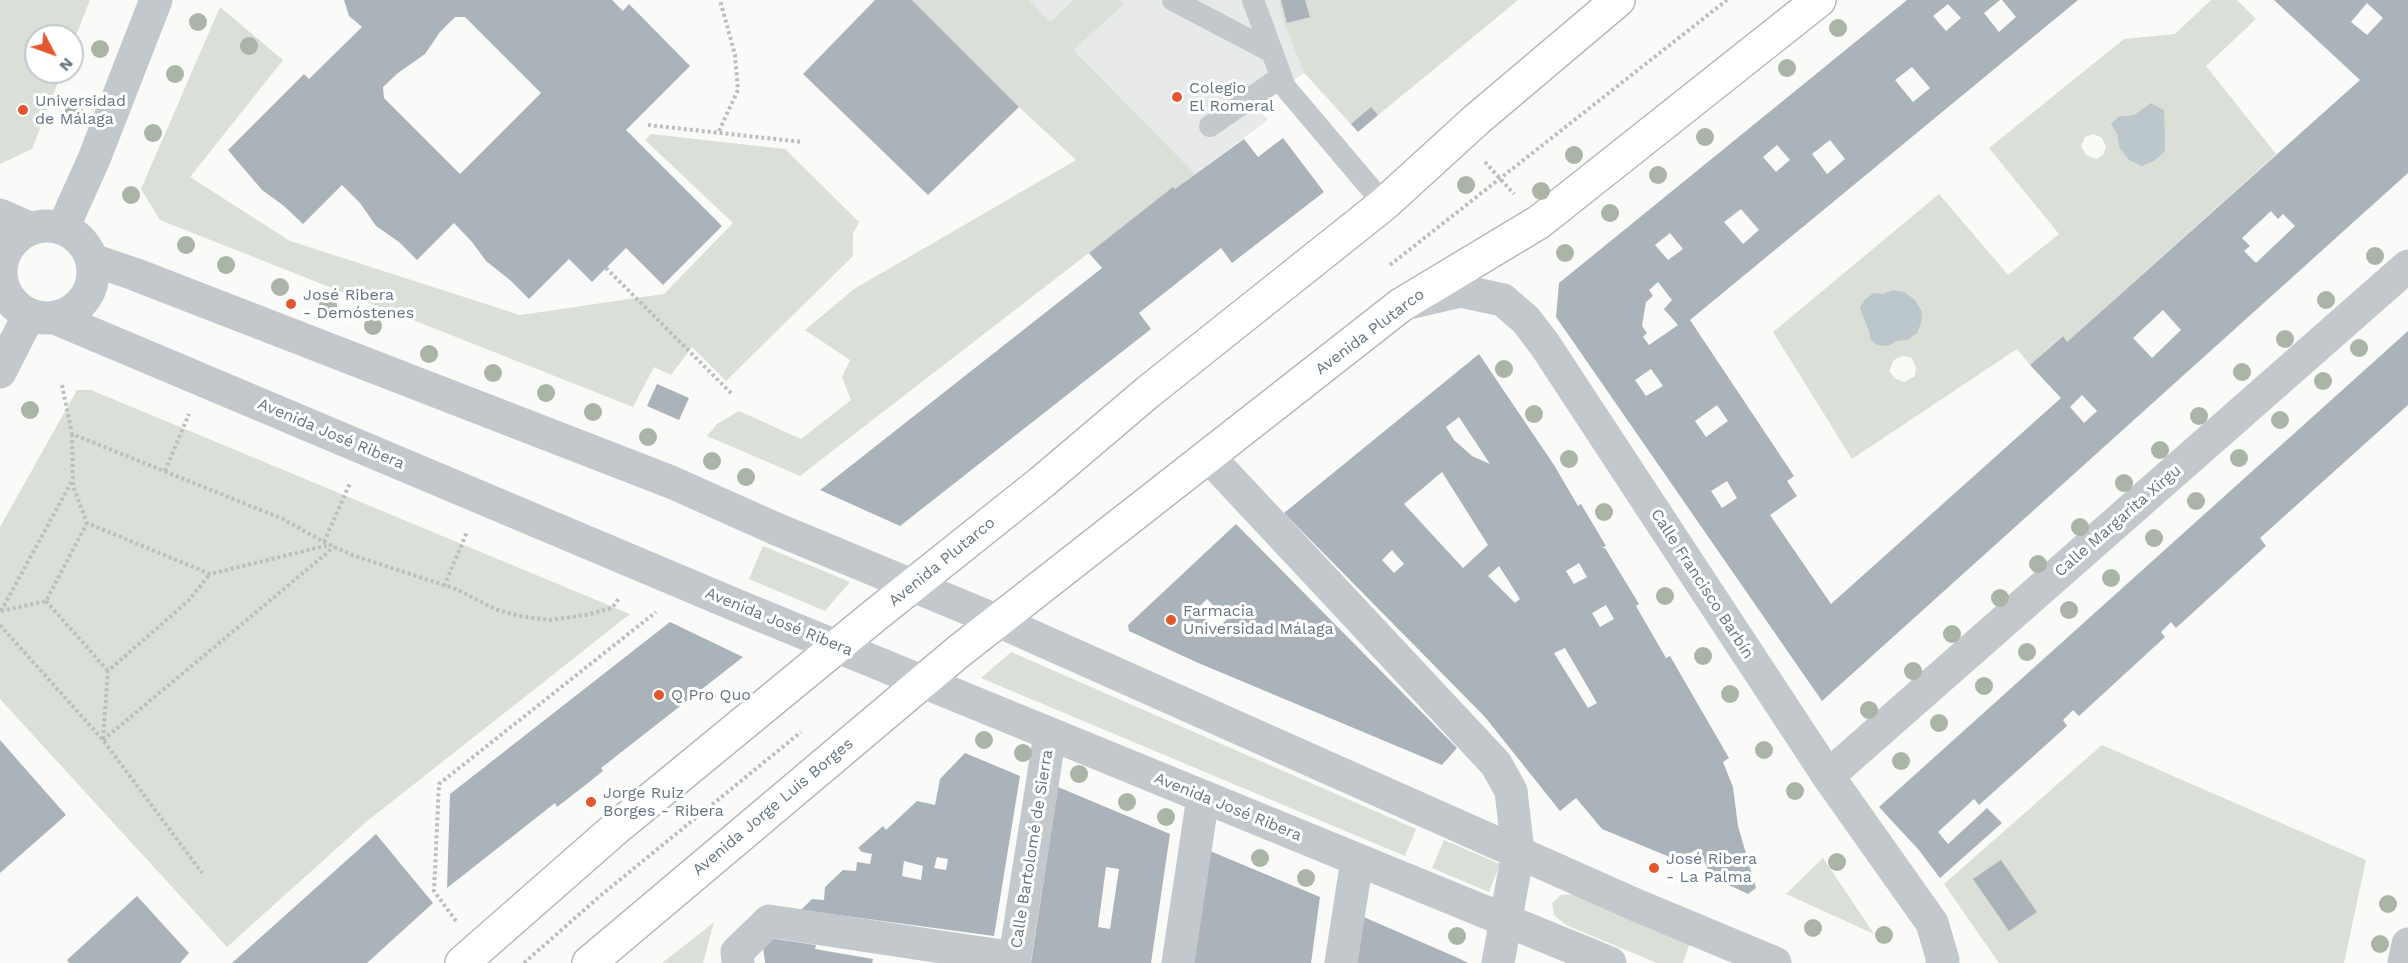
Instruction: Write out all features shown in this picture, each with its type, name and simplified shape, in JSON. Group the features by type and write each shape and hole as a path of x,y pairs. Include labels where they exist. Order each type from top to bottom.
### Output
{"main road":[{"name":"Avenida Plutarco","path":"838,645 1042,482 1148,392 1384,204 1618,0"},
{"name":"Avenida Plutarco","path":"958,652 1401,304 1539,222 1819,0"},
{"path":"470,956 616,828 838,645"},
{"name":"Avenida Jorge Luis Borges","path":"589,963 958,652"}],"street":[{"path":"0,215 48,229 76,235 93,260 92,285 78,307 23,306 3,284 1,271 4,257 17,237 48,229 94,159 156,0"},
{"path":"93,260 671,482 774,528 998,621 1518,852 1742,955 1775,963"},
{"name":"Calle Margarita Xirgu","path":"1828,776 2408,266"},
{"name":"Calle Francisco Barbín","path":"1401,304 1461,291 1503,300 1526,320 1545,345 1828,776 1932,923 1942,963"},
{"path":"0,372 23,306"},
{"name":"Avenida José Ribera","path":"23,306 922,682 1610,963"},
{"path":"1209,457 1496,764 1510,790 1518,852 1498,963"},
{"name":"Calle Bartolomé de Sierra","path":"1014,960 1050,734"},
{"path":"1178,963 1203,797"},
{"path":"1341,963 1357,860"},
{"path":"738,963 737,952 769,921 1014,960"},
{"path":"2404,963 2408,944"}],"lane":[{"path":"1173,0 1272,51"},
{"path":"1253,0 1283,82 1384,204"},
{"path":"1210,126 1283,82"}],"path":[{"path":"719,131 738,90 735,55 720,0"},
{"path":"1500,180 1727,0"},
{"path":"648,125 803,142"},
{"path":"1462,134 1539,222"},
{"path":"606,267 732,394"},
{"path":"165,471 204,381"},
{"path":"62,385 72,434 73,486 87,523 210,574 331,546"},
{"path":"72,434 283,519 331,546 456,589 495,609 519,616 550,620 586,615 612,608 645,566"},
{"path":"324,542 365,448"},
{"path":"0,611 73,479"},
{"path":"444,586 481,497"},
{"path":"46,601 87,523"},
{"path":"103,740 331,546"},
{"path":"103,740 108,671 188,601 210,574"},
{"path":"470,956 434,891 439,784 689,585"},
{"path":"0,611 46,601"},
{"path":"46,601 108,671"},
{"path":"0,625 103,740 202,873"}],"shaded area":[{"name":"Universidad de Málaga","path":"0,0 90,0 81,24 24,24 24,84 57,84 32,149 0,164"},
{"path":"912,0 1029,0 1050,22 1074,0 1117,0 1124,4 1073,50 1195,174 1175,189 1173,188 800,476 707,436 717,424 739,411 801,439 851,400 842,377 850,360 805,330 854,289 1076,160 1019,107"},
{"name":"Colegio El Romeral","path":"986,0 1518,0 1358,132 1304,73 1256,107 1268,120 1175,189"},
{"path":"1279,0 1518,0 1378,115 1371,107 1351,124 1304,72 1284,23"},
{"path":"2211,0 2237,0 2256,19 2206,66 2276,154 2067,342 2062,336 2030,365 2017,349 1852,459 1773,332 1939,194 2008,275 2059,234 1989,148 2124,39 2175,34","holes":["2151,103 2119,147 2117,134 2120,116 2134,115","2093,134 2102,138 2106,147 2103,155 2096,159 2086,155 2081,146 2085,137","1892,290 1907,340 1897,341 1888,346 1870,339 1869,331 1883,294","1902,356 1911,357 1916,367 1915,376 1904,382 1896,379 1889,371 1894,360"]},
{"path":"220,7 283,60 190,177 290,241 520,315 664,294 733,223 645,140 651,134 785,149 859,222 853,234 853,256 726,381 692,347 671,375 654,367 633,407 160,220 141,189"},
{"path":"2151,103 2164,110 2165,151 2154,161 2142,166 2129,160 2119,147 2117,134 2111,124 2120,116 2134,115"},
{"path":"1892,290 1904,292 1915,300 1922,312 1921,323 1917,333 1907,340 1897,341 1888,346 1878,345 1870,339 1860,308 1865,299 1874,293 1883,294"},
{"path":"77,390 91,390 630,614 366,822 227,947 0,699 0,527"},
{"path":"763,546 850,582 825,611 749,579"},
{"path":"1011,652 1416,829 1405,856 981,678"},
{"path":"2102,745 2366,860 2344,963 1999,963 1944,884"},
{"path":"1444,840 1500,864 1489,892 1432,868"},
{"path":"1823,858 1874,934 1786,894"},
{"path":"1575,894 1690,943 1683,963 1657,963 1566,925 1554,915 1552,903 1561,895"},
{"path":"714,922 703,963 662,963 689,942"}],"building":[{"path":"344,0 612,0 623,11 629,4 690,66 626,130 722,226 663,285 626,248 592,282 569,259 529,299 486,261 454,223 417,260 399,242 376,226 360,203 342,185 303,224 262,190 228,150 304,74 309,79 362,27 349,16","holes":["455,17 465,17 541,93 460,174 384,98 383,87 425,54 440,32"]},
{"path":"875,0 912,0 1019,107 928,195 803,74"},
{"path":"1281,0 1305,0 1310,17 1287,23"},
{"path":"1907,0 2000,0 1984,13 1999,32 2016,17 2002,0 2078,0 1690,320 1794,476 1787,481 1797,496 1770,515 1831,604 2061,398 2030,365 2063,336 2067,342 2360,80 2274,0 2408,0 2408,173 1822,701 1556,317 1559,283","holes":["2367,3 2383,18 2367,35 2351,22","1948,4 1961,18 1946,31 1933,16","1912,67 1930,88 1913,102 1895,80","1830,140 1845,159 1827,174 1812,154","1777,145 1790,160 1776,172 1763,157","1741,209 1759,230 1743,244 1724,222","2271,211 2278,219 2283,214 2295,226 2256,263 2244,251 2250,246 2242,238","1670,233 1683,249 1668,260 1655,245","1658,282 1672,300 1664,309 1678,325 1649,345 1643,337 1647,333 1642,326 1646,302 1653,296 1649,290","2163,310 2181,330 2152,358 2133,338","1651,369 1663,386 1646,396 1635,380","2082,395 2097,411 2084,423 2070,407","1717,405 1728,421 1706,437 1695,421","1727,481 1737,498 1722,508 1711,491"]},
{"path":"1371,107 1378,115 1358,132 1351,124"},
{"path":"1283,138 1324,192 1232,263 1221,248 1139,313 1151,329 900,526 820,490 1102,268 1089,253 1173,187 1175,189 1244,139 1258,157"},
{"path":"2408,331 2408,405 2260,538 2266,546 2176,628 2171,622 2161,632 2165,637 2079,716 2073,710 2063,720 2067,726 1979,805 1974,799 1938,832 1948,844 1987,808 2002,823 1940,878 1918,849 1879,807"},
{"path":"1479,354 1554,465 1578,506 1581,504 1606,546 1602,548 1605,548 1639,604 1636,606 1666,658 1670,656 1729,758 1723,762 1733,787 1738,826 1756,888 1748,894 1712,877 1698,849 1677,860 1602,829 1576,798 1560,811 1485,717 1284,513","holes":["1459,417 1490,464 1472,456 1454,440 1446,427","1442,472 1488,545 1463,568 1404,504","1392,550 1404,564 1394,573 1382,560","1579,563 1587,577 1574,584 1566,571","1499,566 1520,599 1515,603 1488,576","1606,605 1614,619 1600,627 1592,613","1565,648 1597,703 1588,708 1554,653"]},
{"path":"657,384 689,398 679,420 647,406"},
{"path":"1236,524 1457,748 1442,765 1196,662 1129,631 1128,625","holes":["1207,599 1227,619 1216,630 1196,610"]},
{"path":"670,622 743,657 601,768 603,771 583,787 557,807 555,803 447,888 450,794"},
{"path":"0,740 66,815 0,873"},
{"path":"965,753 1020,776 994,936 801,910 812,899 824,900 825,887 843,870 856,871 857,862 870,864 872,854 862,852 858,848 883,826 886,830 917,801 935,805 940,779","holes":["937,857 948,859 946,870 934,868","904,861 923,866 921,880 902,876"]},
{"path":"1058,787 1170,834 1151,963 1031,963","holes":["1106,867 1119,869 1110,929 1098,927"]},
{"path":"376,834 433,903 367,963 232,963"},
{"path":"1210,851 1320,897 1311,963 1192,963"},
{"path":"2001,860 2037,912 2009,931 1973,879"},
{"path":"137,896 189,953 180,963 69,963 67,960"},
{"path":"1359,915 1458,958 1468,963 1352,963"},
{"path":"762,937 816,945 815,949 873,959 872,963 765,963"}],"place":[{"name":"Colegio El Romeral","path":"1177,97"},
{"name":"Universidad de Málaga","path":"23,110"},
{"name":"José Ribera - Demóstenes","path":"291,304"},
{"name":"Farmacia Universidad Málaga","path":"1171,620"},
{"name":"Q Pro Quo","path":"659,695"},
{"name":"Jorge Ruiz Borges - Ribera","path":"591,802"},
{"name":"José Ribera - La Palma","path":"1654,868"}]}
